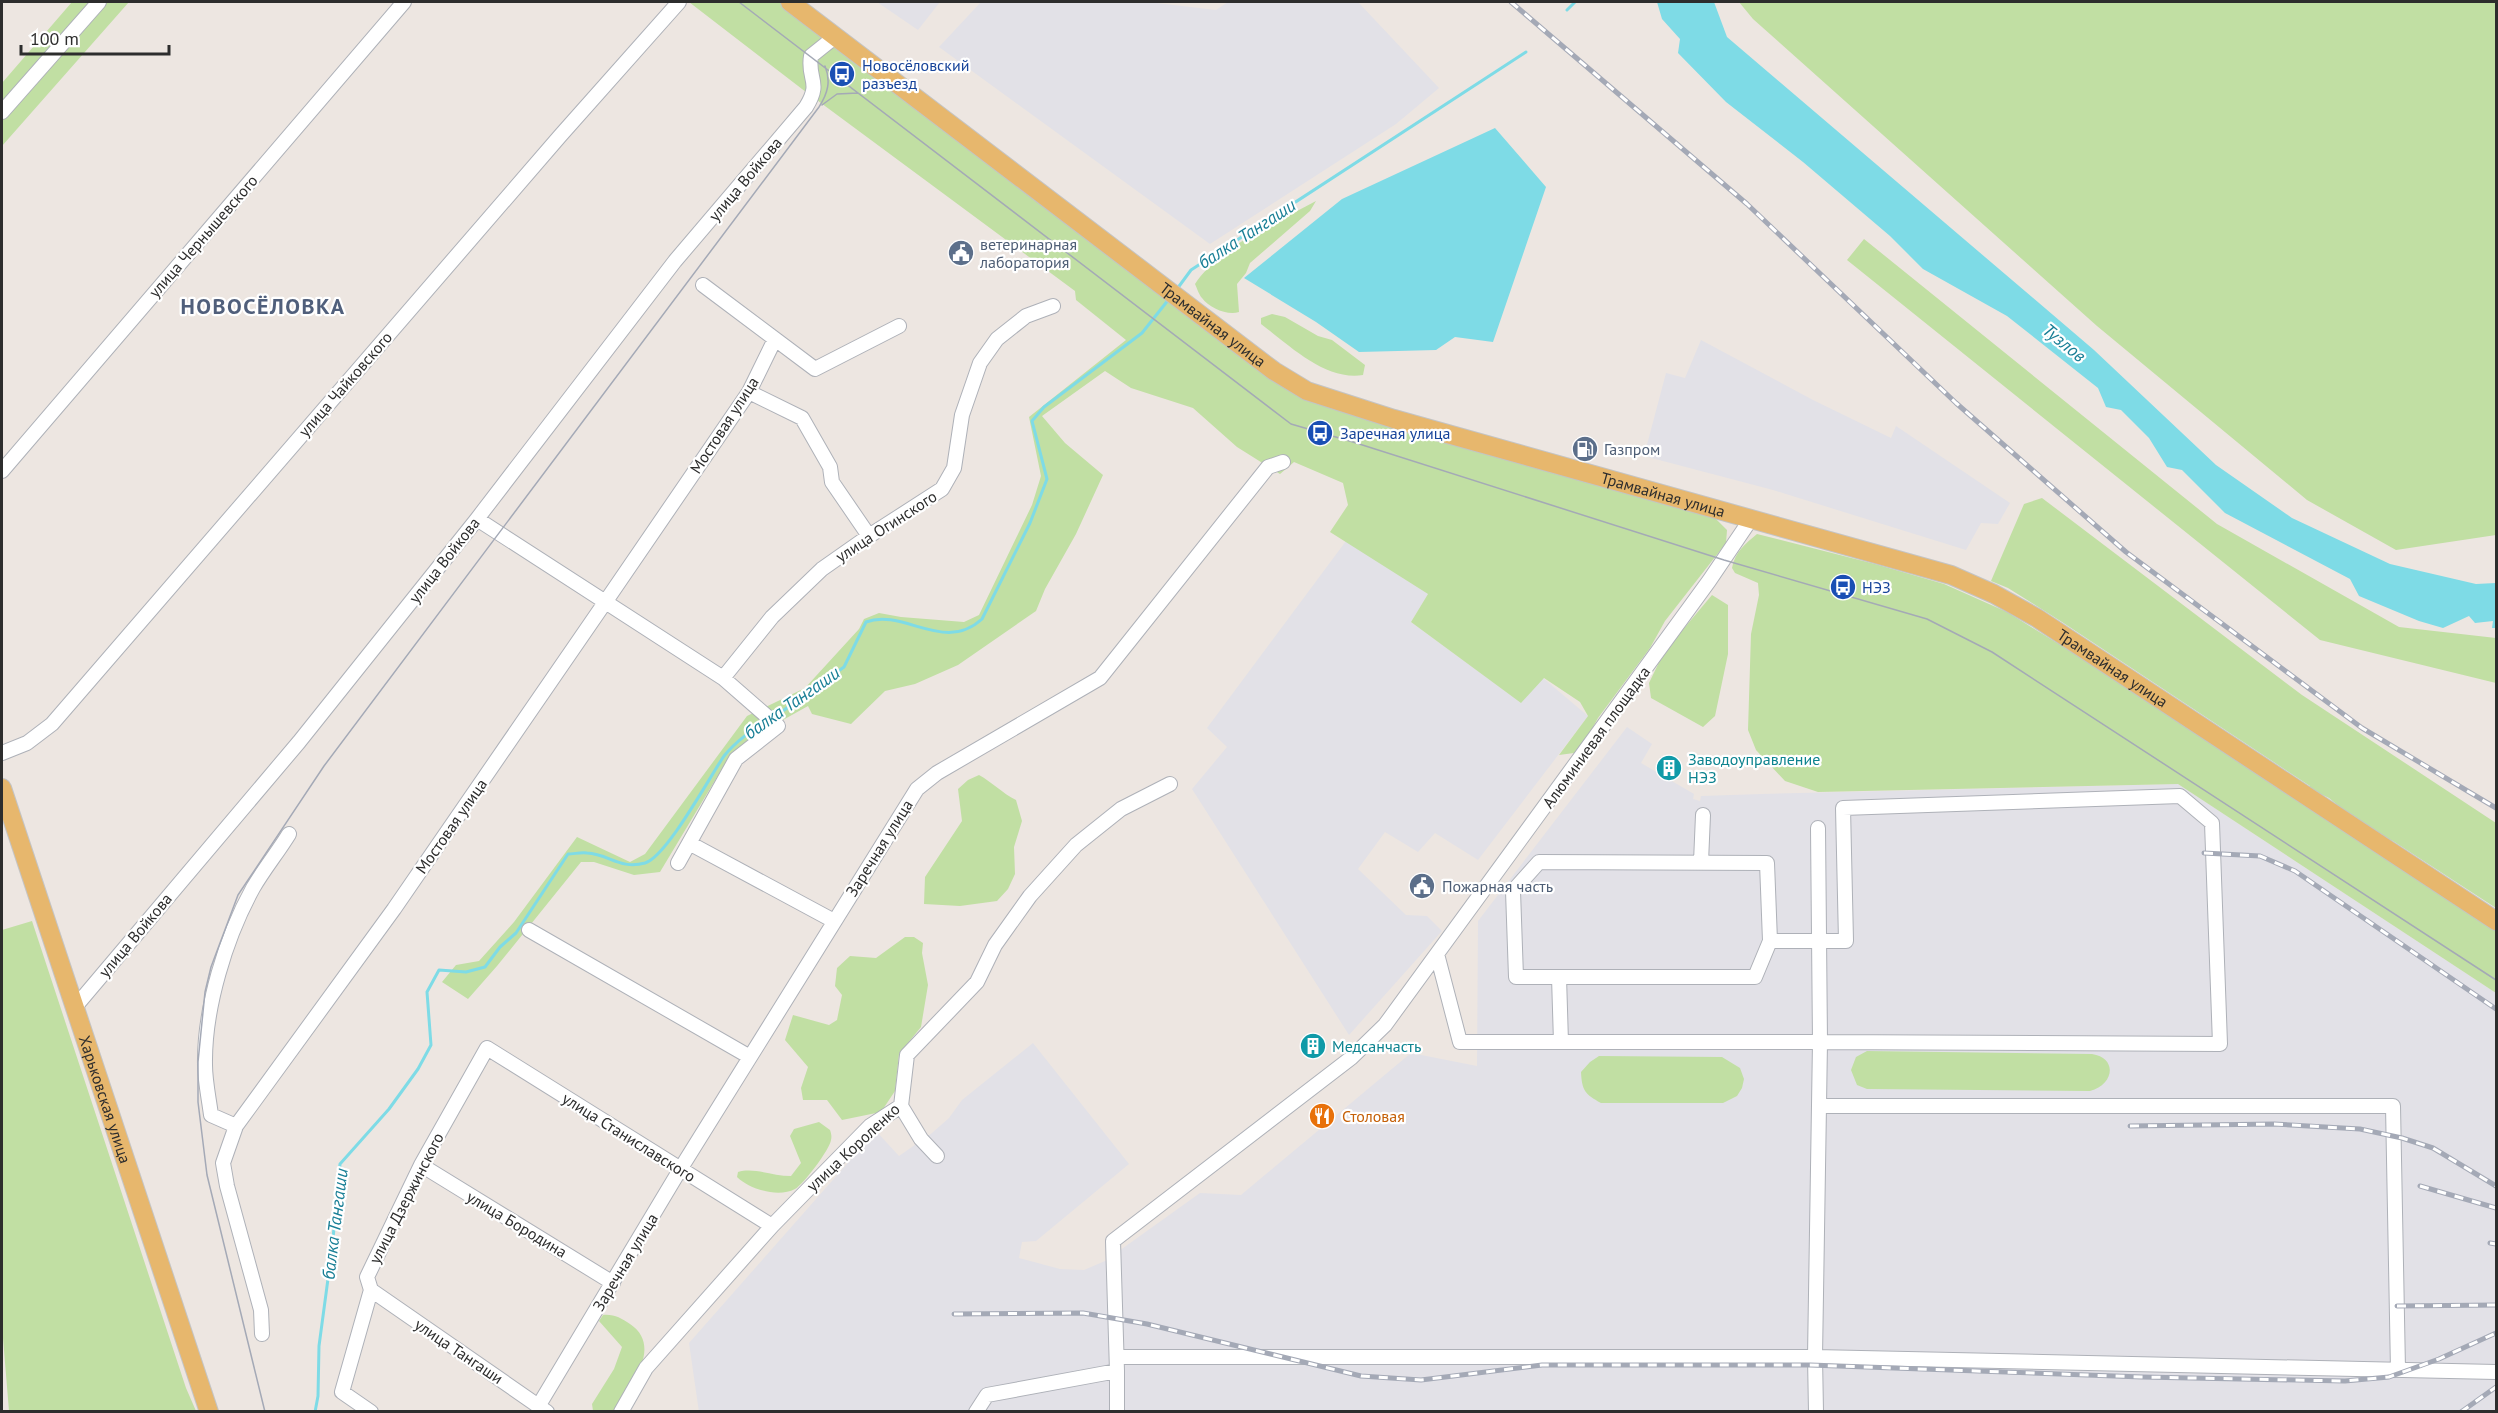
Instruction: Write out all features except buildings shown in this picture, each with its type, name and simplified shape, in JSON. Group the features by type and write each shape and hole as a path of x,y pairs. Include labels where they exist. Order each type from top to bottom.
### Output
{"main road":[{"name":"Трамвайная улица","path":"790,2 1274,371 1307,390 1394,419 1951,575 1994,594 2037,618 2496,921"},
{"name":"Харьковская улица","path":"2,788 209,1412"}],"street":[{"path":"2,112 99,2"},
{"name":"улица Чернышевского","path":"2,471 404,2"},
{"name":"улица Чайковского","path":"2,753 27,743 52,724 560,136 679,2"},
{"name":"улица Войкова","path":"75,1007 299,742 477,519 675,261 806,107 814,94 815,81 810,63 811,56 836,36"},
{"path":"703,285 774,341 815,369 899,326"},
{"name":"улица Огинского","path":"723,678 772,617 822,569 868,536 942,489 954,468 962,415 980,363 997,339 1026,316 1053,306"},
{"name":"Мостовая улица","path":"262,1334 261,1310 227,1186 223,1163 236,1126 394,909 606,601 749,392 774,341"},
{"path":"749,392 802,418 830,467 832,482 868,536"},
{"name":"Заречная улица","path":"543,1408 681,1168 917,789 937,773 1100,678 1268,467 1283,462"},
{"path":"477,519 723,678 778,726 736,759 678,863"},
{"name":"Алюминиевая площадка","path":"1118,1364 1113,1241 1351,1058 1385,1025 1710,581 1751,519"},
{"name":"улица Короленко","path":"621,1412 646,1368 772,1226 870,1126 901,1106 907,1055 977,982 995,945 1030,896 1076,845 1121,809 1170,784"},
{"path":"1437,954 1460,1042 2220,1044 2212,823 2180,796 1843,808 1846,941 1770,941"},
{"path":"1701,862 1703,815"},
{"path":"1816,1412 1820,1106 1818,828"},
{"path":"236,1126 211,1115 205,1064 209,1020 219,973 235,929 253,888 290,834"},
{"path":"688,843 834,921"},
{"path":"1539,862 1767,863 1770,941 1755,977 1516,977 1513,891 1539,862"},
{"path":"529,930 750,1057"},
{"path":"1559,977 1562,1042"},
{"name":"улица Дзержинского","path":"371,1412 342,1392 371,1290 367,1277 421,1165 487,1048"},
{"name":"улица Станиславского","path":"487,1048 772,1226"},
{"path":"901,1106 921,1139 937,1156"},
{"path":"1820,1106 2393,1106 2398,1370"},
{"name":"улица Бородина","path":"421,1165 613,1283"},
{"name":"улица Тангаши","path":"371,1290 543,1408"},
{"path":"976,1412 987,1395 1118,1364 1815,1357 2496,1372"},
{"path":"1117,1412 1118,1364"}],"shaded area":[{"path":"877,2 940,2 918,30"},
{"path":"981,2 1148,2 1216,10 1228,2 1358,2 1439,88 1396,124 1210,244 939,47"},
{"path":"1701,340 1813,400 1891,438 1896,426 2010,503 1998,524 1981,523 1966,550 1773,490 1644,456 1666,373 1685,378"},
{"path":"1346,541 1428,594 1411,622 1520,702 1543,678 1588,716 1478,860 1435,833 1418,852 1385,832 1358,869 1406,915 1427,916 1442,931 1349,1035 1192,789 1227,747 1207,728"},
{"path":"1627,727 1652,744 1641,763 1694,794 1693,799 1700,801 1701,796 2178,784 2496,993 2496,1411 699,1412 689,1343 876,1131 899,1156 932,1133 949,1118 962,1100 1033,1043 1129,1164 1036,1241 1022,1242 1019,1258 1060,1269 1084,1270 1105,1261 1200,1193 1241,1195 1411,1053 1477,1066 1478,921"}],"green space":[{"path":"72,2 129,2 2,146 2,83"},
{"path":"689,2 781,2 1280,382 1715,518 1727,530 1726,543 1665,621 1650,648 1598,718 1587,738 1574,753 1559,755 1588,716 1580,702 1544,678 1521,703 1411,622 1428,594 1330,532 1348,505 1343,483 1294,462 1280,474 1237,447 1193,408 1131,388 1105,371 1042,416 1065,443 1103,475 1076,534 1045,589 1036,611 958,665 915,684 885,691 851,724 812,714 808,706 783,720 761,728 723,767 660,872 634,875 594,862 581,862 468,999 442,982 456,965 479,961 514,922 577,837 630,862 645,854 747,716 805,688 859,629 864,619 879,613 964,622 979,615 1032,505 1041,476 1029,417 1126,340 1076,300 1075,291 802,89"},
{"path":"1739,2 2496,2 2496,535 2396,550 2307,500 2097,326 1753,19"},
{"path":"1316,201 1310,211 1250,263 1246,273 1237,284 1239,312 1224,312 1205,302 1195,284 1219,258 1267,227"},
{"path":"1864,239 2217,524 2399,627 2496,638 2496,683 2320,640 1847,260"},
{"path":"1272,314 1285,317 1318,336 1332,340 1365,365 1363,375 1335,373 1308,360 1261,324 1261,318"},
{"path":"2042,498 2302,695 2496,823 2496,908 2393,841 2369,831 2329,798 2310,789 2310,786 2062,622 2008,588 1991,581 2024,504"},
{"path":"1757,534 1944,584 2007,612 2114,678 2496,930 2496,993 2178,784 1818,792 1785,781 1756,750 1748,730 1751,634 1759,595 1758,583 1735,573 1732,568 1738,553"},
{"path":"1712,595 1728,605 1728,654 1715,716 1703,727 1651,698 1649,683 1664,652"},
{"path":"979,775 1016,800 1022,821 1014,847 1015,874 1008,889 997,901 960,906 924,904 925,877 962,821 958,789 968,780"},
{"path":"32,921 186,1388 196,1411 9,1411 2,1326 2,930"},
{"path":"905,937 914,937 923,943 922,953 928,985 921,1027 899,1054 895,1091 881,1112 842,1120 827,1100 803,1100 801,1088 808,1067 785,1040 793,1015 829,1025 837,1020 842,995 835,986 837,968 850,956 876,958"},
{"path":"1867,1051 2092,1054 2106,1061 2110,1072 2104,1083 2090,1091 1867,1089 1857,1085 1851,1070 1856,1057"},
{"path":"1599,1056 1722,1057 1740,1068 1744,1079 1737,1096 1723,1103 1601,1103 1585,1091 1581,1072"},
{"path":"819,1122 830,1130 829,1145 810,1174 795,1189 780,1193 764,1191 737,1177 738,1172 744,1171 791,1176 801,1163 790,1136 794,1129"},
{"path":"603,1315 617,1317 630,1324 640,1333 644,1344 644,1355 635,1379 615,1411 593,1411 592,1404 614,1369 622,1347 599,1321"}],"water":[{"name":"Тузлов","path":"1657,2 1714,2 1727,37 2094,350 2216,465 2292,518 2390,564 2476,584 2496,583 2496,628 2492,628 2493,621 2475,623 2469,616 2443,628 2419,621 2359,596 2350,579 2225,513 2182,470 2167,467 2149,438 2121,410 2106,407 2098,388 2007,316 1923,269 1890,236 1803,162 1726,102 1678,53 1680,39 1662,19"},
{"path":"1495,128 1546,187 1493,342 1455,337 1436,350 1359,352 1316,322 1244,278 1342,199"}],"waterway":[{"path":"1567,10 1575,2"},
{"name":"балка Тангаши","path":"1177,289 1191,270 1526,52"},
{"name":"балка Тангаши","path":"773,718 844,667 866,622 880,619 939,632 953,632 968,629 982,619 1030,523 1047,479 1032,421 1044,407 1142,333 1169,299"},
{"name":"балка Тангаши","path":"315,1412 318,1396 319,1346 340,1164 389,1109 418,1069 431,1045 427,992 439,970 466,972 485,967 500,947 516,933 568,854 595,854 628,865 645,863 654,857 676,832 724,756 739,741 767,721"}],"tram line":[{"path":"739,2 1291,424 1724,560 1927,619 1992,652 2496,980"},
{"path":"265,1412 207,1175 198,1102 198,1062 205,992 211,967 238,895 324,766 819,107 828,87 825,66"},
{"path":"822,105 837,94 858,93"}],"railway":[{"path":"1511,2 1747,204 1956,403 2126,552 2362,728 2496,808"},
{"path":"2204,853 2260,856 2295,871 2496,1009"},
{"path":"2130,1126 2274,1124 2360,1129 2402,1138 2433,1148 2496,1186"},
{"path":"2420,1186 2496,1208"},
{"path":"2490,1243 2496,1244"},
{"path":"2397,1306 2496,1305"},
{"path":"954,1314 1083,1313 1147,1324 1361,1376 1421,1380 1542,1365 1810,1365 2142,1377 2345,1381 2389,1377 2439,1359 2496,1333"},
{"path":"2461,1412 2496,1387"}],"place":[{"name":"Новосёловский разъезд","path":"842,74"},
{"name":"ветеринарная лаборатория","path":"961,253"},
{"name":"Заречная улица","path":"1320,433"},
{"name":"Газпром","path":"1585,449"},
{"name":"НЭЗ","path":"1843,587"},
{"name":"Заводоуправление НЭЗ","path":"1669,768"},
{"name":"Пожарная часть","path":"1422,886"},
{"name":"Медсанчасть","path":"1313,1046"},
{"name":"Столовая","path":"1322,1116"}],"district":[{"name":"НОВОСЁЛОВКА","path":"263,306"}]}
